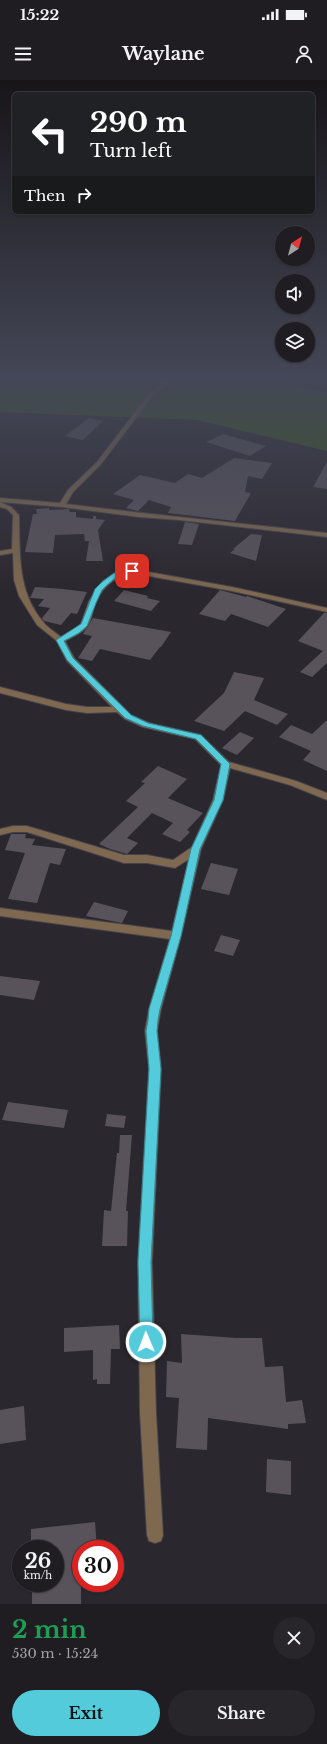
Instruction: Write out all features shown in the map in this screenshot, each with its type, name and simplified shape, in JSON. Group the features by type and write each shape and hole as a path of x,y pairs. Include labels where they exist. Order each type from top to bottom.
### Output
{"street":[{"path":"62,505 70,491 99,463 108,451"},
{"path":"0,500 62,505 327,535"},
{"path":"0,504 9,508 16,515 18,580 23,596 41,625 60,640 70,659 128,717 146,725 198,737 226,764 293,783 327,797"},
{"path":"0,553 16,550"},
{"path":"60,640 77,631 84,625 92,603 99,589 104,584 116,574 132,571 232,589 327,610"},
{"path":"0,690 66,707 87,710 120,709"},
{"path":"155,1535 148,1413 145,1262 155,1069 152,1031 155,1009 176,936 196,849 218,800 226,764"},
{"path":"0,832 13,829 27,829 124,859 148,859 175,864 196,849"},
{"path":"0,912 176,936"}],"building":[{"path":"235,451 258,451 250,456"},
{"path":"234,458 272,463 262,479 248,476 245,492 251,493 235,521 168,513 171,507 149,500 138,511 126,508 134,500 113,494 140,475 175,483 188,474 202,478"},
{"path":"327,462 327,489 313,487"},
{"path":"49,508 49,510 69,509 70,512 76,512 76,517 93,519 93,516 96,516 96,519 105,520 98,530 103,561 86,561 89,541 85,541 84,534 55,535 53,553 25,552 33,514 37,514 36,509"},
{"path":"185,522 199,524 192,545 178,544"},
{"path":"251,534 262,535 256,561 230,553 235,549 233,549"},
{"path":"35,587 87,592 77,614 71,613 61,625 44,621 42,618 50,608 38,606 44,599 30,598"},
{"path":"124,590 148,596 147,598 160,601 151,611 114,601"},
{"path":"220,590 247,596 286,609 268,627 231,614 225,621 199,614"},
{"path":"324,613 327,613 327,663 312,677 300,672 323,651 298,641"},
{"path":"93,618 171,632 150,660 100,649 92,661 78,658 92,636 83,634"},
{"path":"234,672 264,678 254,700 288,714 277,725 245,711 224,731 194,721 224,693"},
{"path":"327,720 327,771 303,760 311,751 279,737 291,725 312,734"},
{"path":"240,732 254,738 237,755 222,748"},
{"path":"158,766 187,779 168,798 203,813 187,830 190,832 180,842 162,834 173,823 152,813 127,838 138,843 127,854 99,844 138,807 126,801 145,783 141,782"},
{"path":"11,834 26,834 25,838 35,839 32,845 66,849 60,865 50,863 37,903 8,899 25,853 5,850"},
{"path":"211,863 238,869 229,895 201,889"},
{"path":"94,902 128,911 122,923 86,916"},
{"path":"221,935 240,940 233,956 214,951"},
{"path":"0,976 40,981 34,1000 0,995"},
{"path":"8,1102 68,1110 64,1128 2,1120"},
{"path":"107,1114 126,1116 124,1128 105,1126"},
{"path":"120,1135 132,1135 126,1211 128,1211 127,1246 102,1246 104,1210 111,1211"},
{"path":"119,1325 120,1349 111,1349 110,1384 97,1384 97,1379 93,1380 93,1350 64,1352 64,1328"},
{"path":"181,1334 236,1338 262,1338 265,1367 283,1366 286,1402 302,1400 306,1423 288,1424 288,1429 208,1418 207,1450 176,1448 179,1398 166,1397 167,1361 182,1363"},
{"path":"24,1406 26,1440 0,1444 0,1410"},
{"path":"267,1459 291,1461 291,1495 266,1492"},
{"path":"95,1522 96,1540 72,1540 72,1592 81,1592 81,1604 32,1604 32,1592 64,1592 64,1540 31,1540 31,1529"}],"route":[{"path":"132,571 116,574 104,584 99,589 92,603 84,625 77,631 60,640 70,659 128,717 146,725 198,737 226,764 218,800 196,849 176,936 167,963 153,1020 152,1031 155,1069 145,1262 146,1342"}]}
